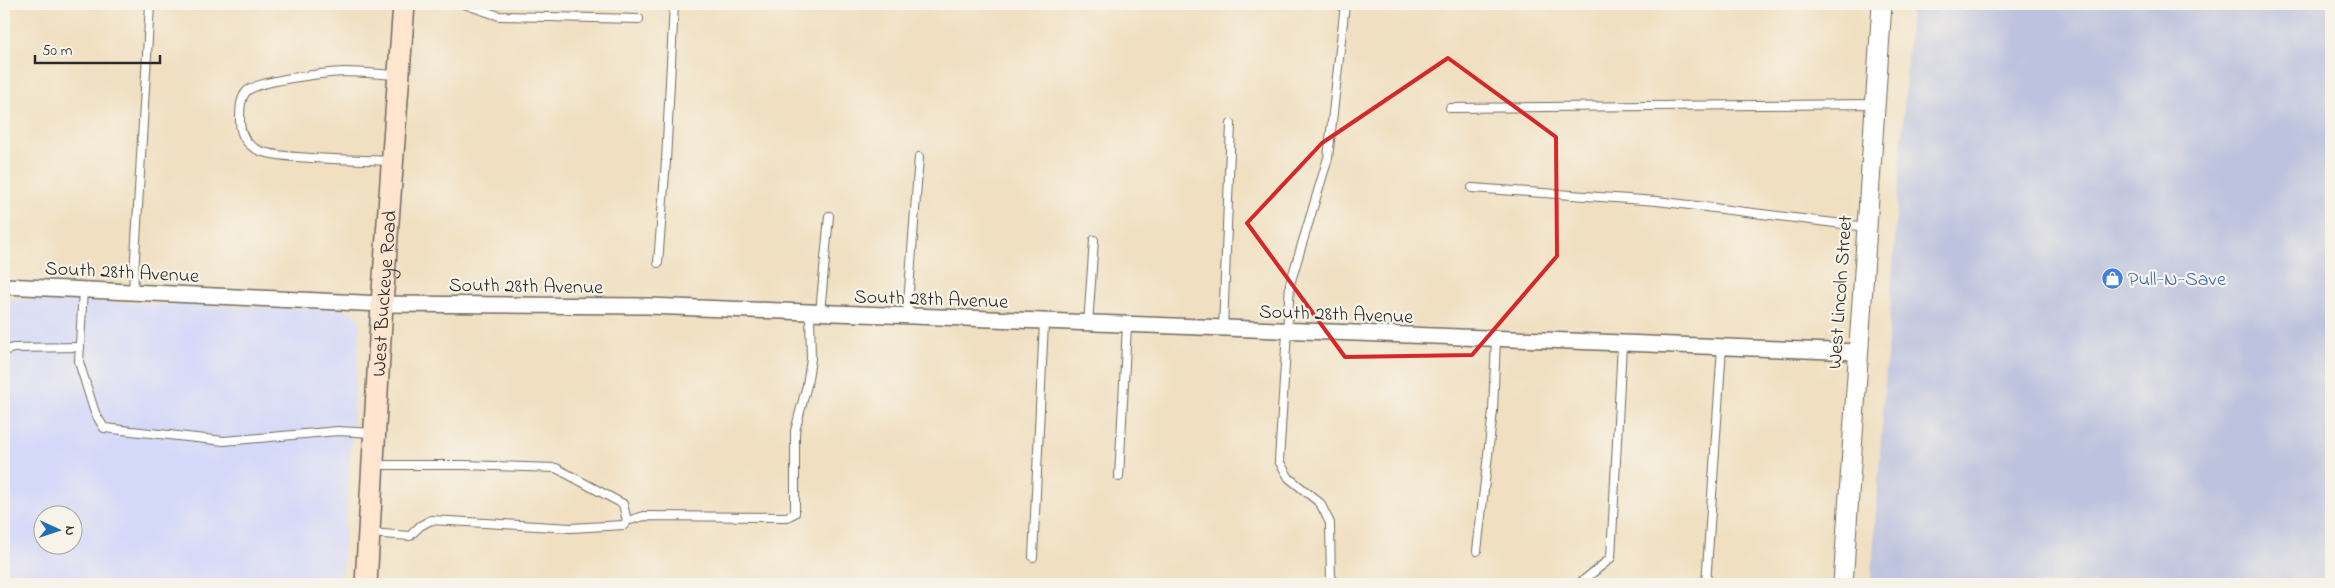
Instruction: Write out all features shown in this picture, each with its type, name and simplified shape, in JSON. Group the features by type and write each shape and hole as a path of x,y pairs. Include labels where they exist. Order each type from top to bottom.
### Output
{"main road":[{"name":"West Buckeye Road","path":"366,584 382,304 404,4"}],"street":[{"name":"West Lincoln Street","path":"1843,584 1882,4"},
{"name":"South 28th Avenue","path":"4,286 382,304 648,306 1127,326 1858,352"}],"lane":[{"path":"133,291 150,4"},
{"path":"464,4 500,16 638,19"},
{"path":"658,263 666,161 674,4"},
{"path":"1331,584 1330,523 1320,503 1289,478 1279,461 1290,284 1328,158 1346,4"},
{"path":"393,161 284,156 259,152 246,142 240,130 240,113 242,98 248,90 265,84 344,72 399,75"},
{"path":"1450,108 1875,104"},
{"path":"1223,329 1230,124"},
{"path":"907,317 919,158"},
{"path":"1472,188 1656,201 1866,227"},
{"path":"369,533 410,536 420,526 432,520 570,528 624,525 627,520 644,516 787,517 795,513 795,431 808,385 815,313 829,216"},
{"path":"1088,324 1094,240"},
{"path":"83,289 79,362 95,413 104,428 224,441 338,431 375,433"},
{"path":"1033,557 1044,322"},
{"path":"1120,476 1127,326"},
{"path":"1477,551 1493,410 1496,339"},
{"path":"1579,584 1611,558 1622,344"},
{"path":"4,351 13,348 80,347"},
{"path":"1706,584 1722,347"},
{"path":"373,465 464,464 556,468 623,504 627,520"}],"highlighted area":[{"path":"1448,58 1556,137 1557,256 1472,355 1345,357 1247,223 1322,143"}],"shaded area":[{"name":"Pull-N-Save","path":"1911,4 2331,4 2331,584 1871,584"},
{"path":"4,299 345,310 354,314 360,321 341,584 4,584"}],"place":[{"name":"Pull-N-Save","path":"2112,278"}]}
